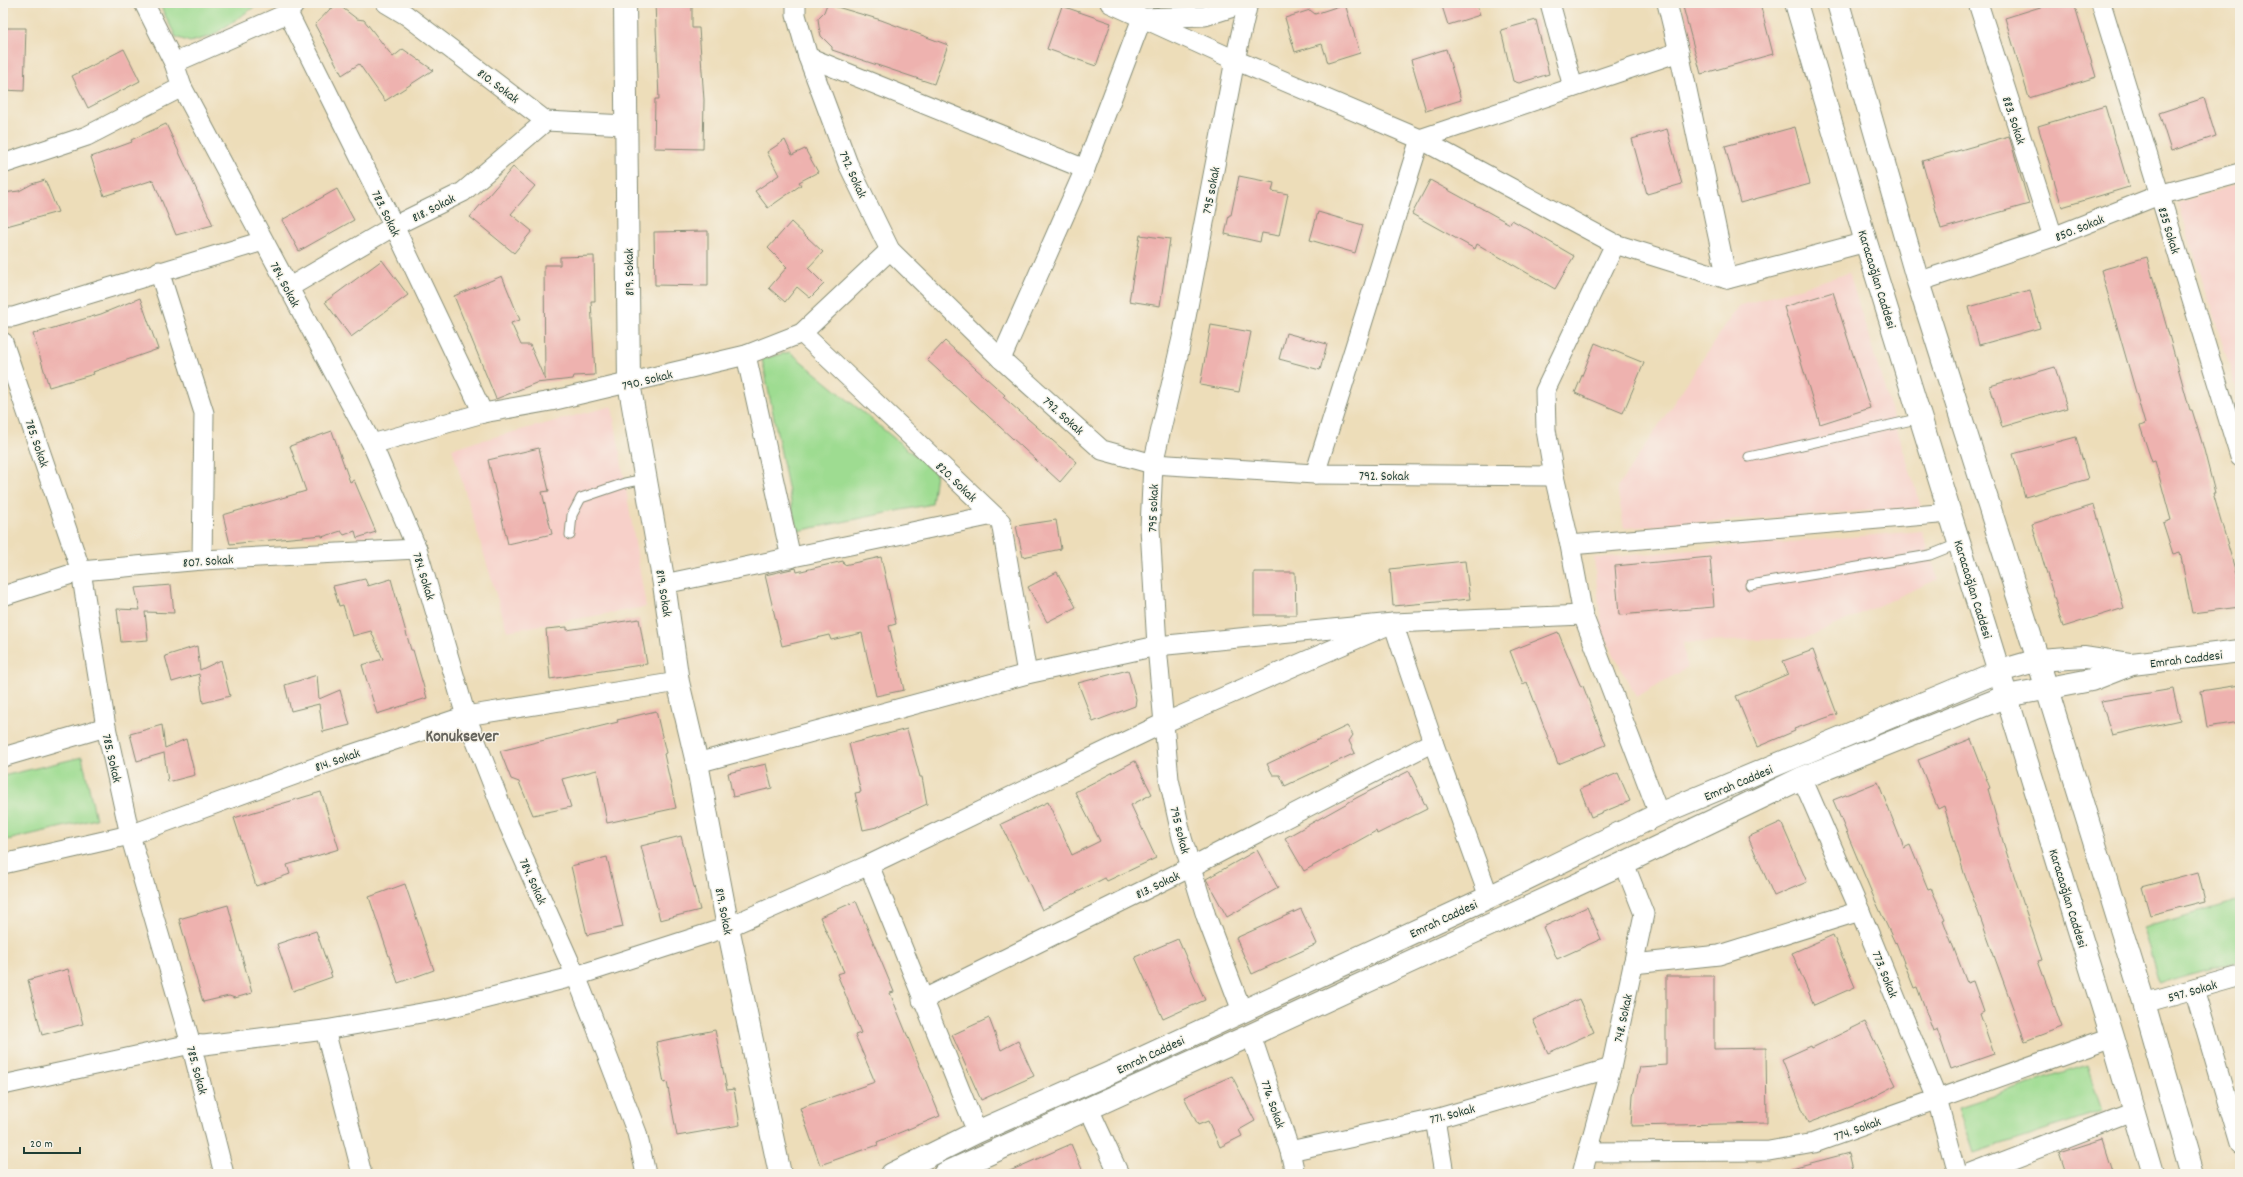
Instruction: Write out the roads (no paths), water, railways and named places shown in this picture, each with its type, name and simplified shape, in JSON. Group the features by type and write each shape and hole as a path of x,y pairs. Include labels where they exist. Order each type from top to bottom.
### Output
{"street":[{"name":"784. Sokak","path":"144,3 174,63 182,87 372,444 417,549 466,716 509,826 576,976 637,1133 646,1174"},
{"name":"810. Sokak","path":"386,3 409,9 546,121"},
{"name":"819. Sokak","path":"625,3 629,383 664,584 678,682 697,763 728,927 780,1174"},
{"name":"792. Sokak","path":"796,3 796,15 808,57 848,164 890,250 1001,359 1102,450 1153,464 1315,474 1554,476"},
{"path":"1110,3 1235,60 1420,139 1615,244 1727,279 1866,242"},
{"path":"1142,18 1205,16 1247,3"},
{"name":"795 sokak","path":"1242,1011 1206,916 1191,867 1169,779 1157,646 1150,528 1153,464 1182,338 1247,3"},
{"path":"1550,3 1573,87"},
{"path":"1667,3 1679,52 1727,279"},
{"name":"Karacaoğlan Caddesi","path":"1796,3 1866,242 2000,671 2112,1037 2152,1174"},
{"path":"1838,3 1918,282 2038,660 2144,1003 2193,1174"},
{"name":"883. Sokak","path":"1978,3 2053,237"},
{"name":"835 Sokak","path":"2101,3 2240,457"},
{"path":"174,63 292,8"},
{"name":"783. Sokak","path":"292,8 483,414"},
{"path":"1001,359 1086,169 1142,18"},
{"path":"1420,139 1679,52"},
{"path":"808,57 1086,169"},
{"path":"3,164 87,136 182,87"},
{"path":"546,121 626,125"},
{"name":"818. Sokak","path":"288,288 394,226 463,192 546,121"},
{"path":"1315,474 1420,139"},
{"name":"850. Sokak","path":"1918,282 2053,237 2159,195 2240,173"},
{"path":"3,317 14,317 159,271 263,241"},
{"path":"1615,244 1545,391 1546,430 1583,615 1659,814"},
{"name":"790. Sokak","path":"372,444 483,414 551,401 746,354 802,333 890,250"},
{"path":"159,271 204,413 202,560"},
{"name":"820. Sokak","path":"802,333 1001,522 1027,674"},
{"name":"785. Sokak","path":"3,342 81,570 106,727 130,835 191,1044 224,1174"},
{"path":"746,354 791,558"},
{"path":"1570,544 1950,512"},
{"path":"664,584 993,515"},
{"name":"807. Sokak","path":"3,596 81,570 202,560 417,549"},
{"path":"697,763 1027,674 1157,646 1393,623 1583,615"},
{"path":"3,1085 191,1044 204,1044 325,1030 444,1009 576,976 728,927 869,864 1164,723 1393,623"},
{"path":"1393,623 1433,742 1489,897"},
{"name":"Emrah Caddesi","path":"944,1174 1251,1035 1624,863 1802,778 2007,696 2091,680 2132,664 2240,651"},
{"name":"Emrah Caddesi","path":"892,1174 976,1132 1112,1072 1489,897 1659,814 2000,671 2038,660 2085,657 2132,664"},
{"name":"814. Sokak","path":"3,864 130,835 340,758 466,716 678,682"},
{"path":"3,757 106,727"},
{"name":"813. Sokak","path":"922,1000 1191,867 1433,742"},
{"name":"773. Sokak","path":"1802,778 1860,911 1937,1099 1957,1174"},
{"name":"748. Sokak","path":"1582,1174 1611,1068 1644,914 1624,863"},
{"path":"869,864 922,1000 976,1132"},
{"path":"1633,964 1719,955 1860,911"},
{"name":"597. Sokak","path":"2144,1003 2240,976"},
{"path":"2194,989 2240,1145"},
{"path":"325,1030 362,1174"},
{"name":"776. Sokak","path":"1251,1035 1290,1151 1295,1174"},
{"name":"774. Sokak","path":"1589,1152 1769,1151 1814,1143 2112,1037"},
{"name":"771. Sokak","path":"1290,1151 1435,1119 1611,1068"},
{"path":"1089,1109 1119,1174"},
{"path":"1971,1174 2133,1112"},
{"path":"1435,1119 1444,1174"}],"lane":[{"path":"1749,457 1921,418"},
{"path":"570,535 572,515 581,498 625,483 645,479"},
{"path":"1750,585 1930,555 1960,543"}],"district":[{"name":"Konuksever","path":"462,735"}]}
